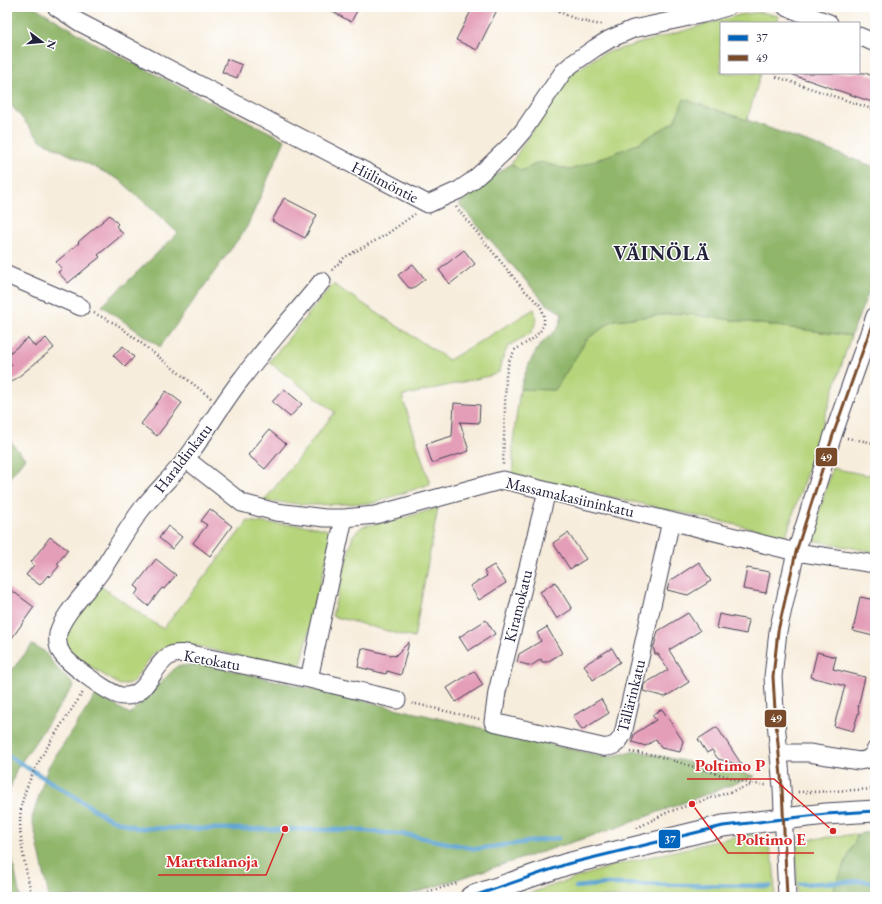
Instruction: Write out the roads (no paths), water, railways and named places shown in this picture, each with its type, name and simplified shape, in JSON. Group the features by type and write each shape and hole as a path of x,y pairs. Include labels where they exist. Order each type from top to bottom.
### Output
{"street":[{"name":"Hiilimöntie","path":"56,7 79,22 428,204 446,196 472,181 511,145 523,131 563,72 572,64 610,39 633,29 703,14 727,7"},
{"path":"786,7 825,22"},
{"path":"860,36 875,43"},
{"path":"7,275 81,307"},
{"name":"Haraldinkatu","path":"57,643 59,628 64,618 92,583 124,532 186,459 221,406 247,371 322,281"},
{"path":"787,897 782,788 773,677 774,657 778,631 796,552 833,435 875,316"},
{"name":"Massamakasiininkatu","path":"186,459 236,499 248,505 276,512 325,518 375,515 503,480 796,552 875,564"},
{"name":"Kiramokatu","path":"493,722 498,692 547,491"},
{"path":"309,679 344,518"},
{"name":"Tällärinkatu","path":"493,722 602,747 617,744 623,734 671,521"},
{"name":"Ketokatu","path":"57,643 62,656 91,679 118,695 123,696 134,694 144,686 158,668 170,656 186,653 309,679 397,700"},
{"path":"779,753 809,753 859,761 870,758 875,750"},
{"path":"471,897 575,862 723,826 826,814 875,811"}],"waterway":[{"path":"7,755 108,818 137,828 354,830 409,835 476,849 558,838"},
{"path":"800,884 864,881 875,883"},
{"path":"576,887 606,884 770,886"}],"place":[{"name":"Poltimo E","path":"692,804"},
{"name":"Marttalanoja","path":"285,829"},
{"name":"Poltimo P","path":"833,831"}],"district":[{"name":"VÄINÖLÄ","path":"662,253"}]}
